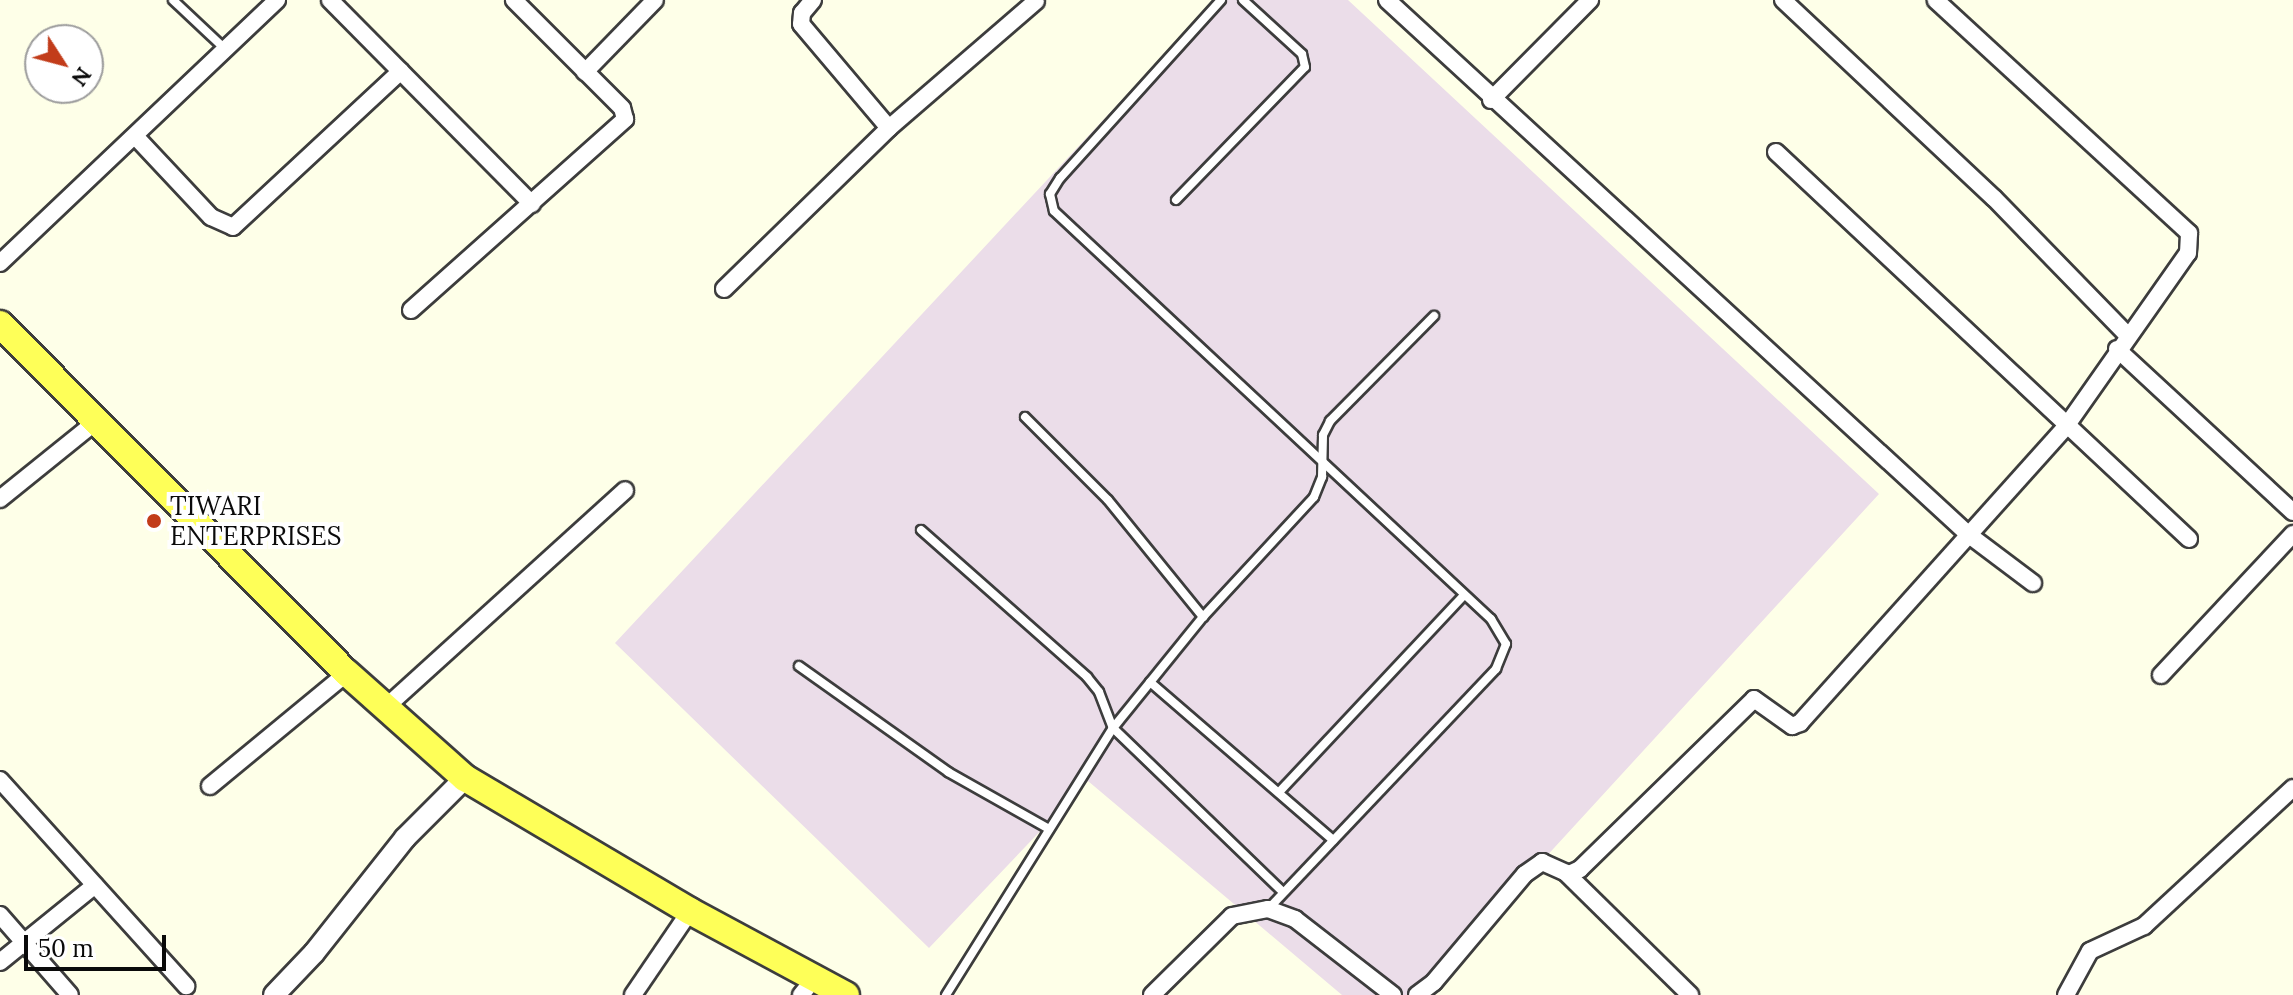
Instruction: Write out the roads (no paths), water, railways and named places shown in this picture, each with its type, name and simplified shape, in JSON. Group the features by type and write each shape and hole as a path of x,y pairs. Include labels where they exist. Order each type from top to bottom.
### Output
{"main road":[{"path":"0,324 347,673 465,778 690,911 807,987 846,995"}],"street":[{"path":"0,263 277,0"},
{"path":"330,0 532,204"},
{"path":"411,310 625,119 625,111 514,0"},
{"path":"585,72 655,0"},
{"path":"813,0 802,13 801,24 889,128"},
{"path":"1387,0 1491,100 1969,535 2033,583"},
{"path":"1491,100 1590,0"},
{"path":"1783,0 1994,198 2127,335"},
{"path":"1566,873 1580,869 1754,699 1792,726 1800,723 2067,425 2117,349 2188,253 2189,233 1936,0"},
{"path":"724,289 889,128 1036,1"},
{"path":"135,136 211,217 233,227 401,71"},
{"path":"1776,152 2189,539"},
{"path":"2117,349 2293,512"},
{"path":"0,499 98,420"},
{"path":"385,708 625,490"},
{"path":"2161,675 2293,534"},
{"path":"210,786 347,673"},
{"path":"274,995 405,838 465,778"},
{"path":"0,780 186,986"},
{"path":"2066,995 2090,951 2144,926 2293,788"},
{"path":"1417,995 1534,865 1548,862 1566,873 1690,995"},
{"path":"0,962 95,885"},
{"path":"1152,995 1232,916 1268,909 1295,919 1393,995"},
{"path":"633,995 690,911"},
{"path":"0,915 70,995"}],"lane":[{"path":"173,0 226,50"},
{"path":"1221,0 1060,178 1051,202 1065,221 1502,632 1504,656 1268,909"},
{"path":"1176,200 1305,67 1302,54 1243,0"},
{"path":"946,995 1113,728 1203,617 1309,504 1321,484 1323,435 1330,421 1434,316"},
{"path":"1025,417 1108,500 1203,617"},
{"path":"921,530 1087,677 1099,692 1113,728 1283,892"},
{"path":"1281,790 1464,595"},
{"path":"799,666 948,772 1049,829"},
{"path":"1150,682 1281,790 1333,840"}],"place":[{"name":"TIWARI ENTERPRISES","path":"154,521"}]}
